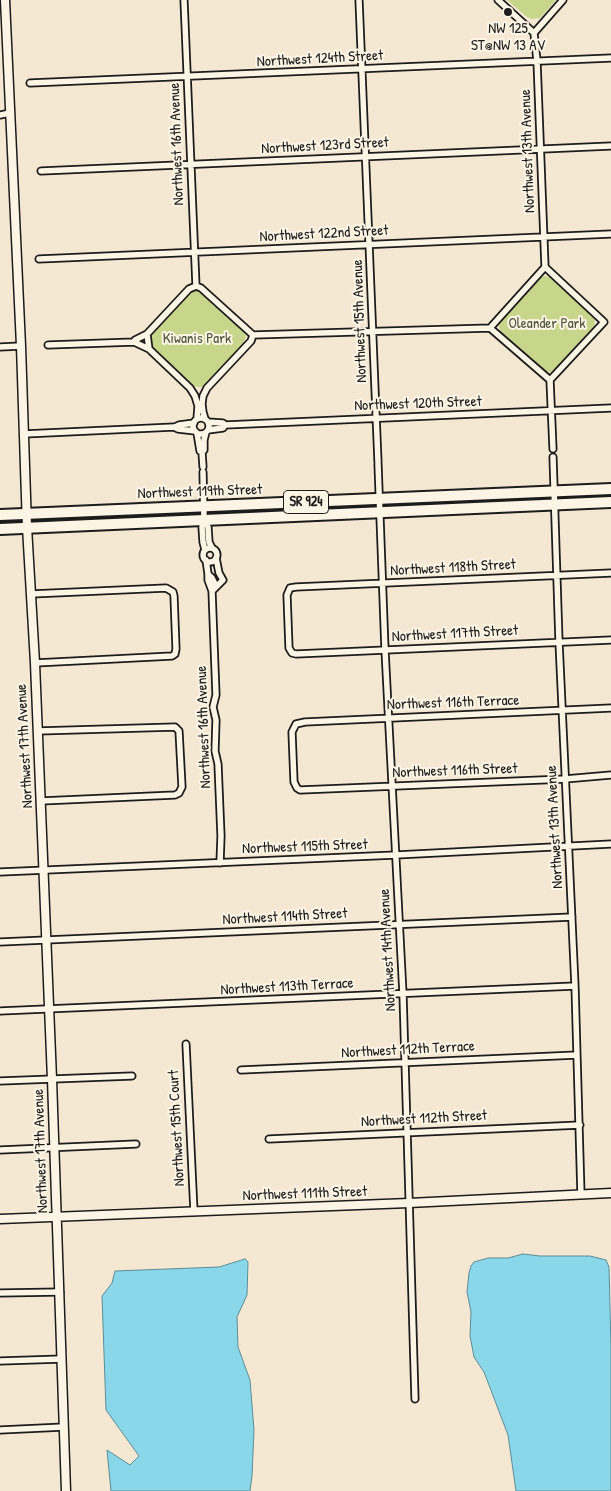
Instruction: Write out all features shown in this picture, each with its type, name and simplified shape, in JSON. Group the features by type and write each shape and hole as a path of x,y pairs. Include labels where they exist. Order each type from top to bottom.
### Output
{"highway":[{"name":"Northwest 119th Street","path":"0,515 611,488"},
{"name":"Northwest 119th Street","path":"0,529 611,502"}],"main road":[{"name":"Northwest 17th Avenue","path":"5,0 4,40 10,113 27,528 41,801 58,1217 66,1491"},
{"name":"Northwest 111th Street","path":"0,1219 611,1193"}],"street":[{"name":"Northwest 16th Avenue","path":"184,0 196,286"},
{"name":"Northwest 15th Avenue","path":"359,0 379,499"},
{"path":"498,0 534,33 563,0"},
{"name":"Northwest 13th Avenue","path":"534,33 537,61 545,267"},
{"name":"Northwest 124th Street","path":"30,83 187,78 611,58"},
{"path":"0,115 10,113"},
{"name":"Northwest 123rd Street","path":"41,171 611,146"},
{"name":"Northwest 122nd Street","path":"39,259 611,234"},
{"path":"490,328 545,267 604,322 611,322"},
{"path":"134,342 148,334 189,289 196,286 201,288 253,336 490,328 550,380"},
{"path":"553,449 550,380 604,322"},
{"path":"148,334 147,342 149,349"},
{"path":"202,452 209,427 203,412 202,400 207,388 253,336"},
{"path":"48,345 134,342 149,349 190,388 197,401 198,412 193,426 200,451 202,452"},
{"path":"0,347 21,346"},
{"path":"190,388 198,390 207,388"},
{"name":"Northwest 120th Street","path":"24,434 175,427 201,418 225,425 611,408"},
{"name":"Northwest 120th Street","path":"175,427 178,430 202,434 207,431 223,428 225,425"},
{"name":"Northwest 16th Avenue","path":"202,452 203,557 206,560 208,580 214,588 216,695 213,707 216,720 215,751 218,764 221,836 220,863"},
{"name":"Northwest 13th Avenue","path":"553,457 556,575 575,986 582,1195"},
{"name":"Northwest 14th Avenue","path":"379,499 385,650 404,994 415,1399"},
{"name":"Northwest 16th Avenue","path":"204,520 208,526 209,542 216,553 219,573 223,580 214,588"},
{"path":"204,550 212,548"},
{"path":"206,560 212,561 216,558"},
{"path":"209,575 219,573"},
{"name":"Northwest 118th Street","path":"301,654 292,653 289,648 287,595 290,588 611,573"},
{"path":"31,594 166,588 173,592 174,596 175,654 35,663"},
{"name":"Northwest 117th Street","path":"301,654 611,640"},
{"name":"Northwest 116th Terrace","path":"300,790 294,782 292,732 296,724 305,722 611,708"},
{"path":"38,732 171,726 177,728 179,731 182,787 179,793 175,795 41,801"},
{"name":"Northwest 116th Street","path":"300,790 565,779 611,775"},
{"name":"Northwest 115th Street","path":"0,872 396,856 569,848 611,844"},
{"name":"Northwest 114th Street","path":"0,942 572,917"},
{"name":"Northwest 113th Terrace","path":"0,1012 575,986"},
{"name":"Northwest 15th Court","path":"186,1044 194,1212"},
{"name":"Northwest 112th Terrace","path":"241,1070 577,1055"},
{"path":"0,1081 132,1076"},
{"name":"Northwest 112th Street","path":"269,1139 580,1125"},
{"path":"0,1150 136,1144"},
{"path":"0,1292 60,1292"},
{"path":"0,1361 62,1359"},
{"path":"0,1430 64,1428"}],"green space":[{"path":"507,0 556,0 540,18 532,19"},
{"name":"Oleander Park","path":"541,277 550,277 593,314 595,320 594,326 555,369 550,372 545,372 500,331 499,326 500,321"},
{"name":"Kiwanis Park","path":"195,289 243,330 246,336 243,345 202,387 192,385 152,348 149,339 151,334 188,293"}],"water":[{"path":"523,1254 590,1256 606,1260 609,1267 611,1491 516,1491 508,1435 484,1372 474,1357 470,1336 471,1312 467,1292 469,1273 474,1262 488,1258 508,1258"},
{"path":"245,1259 248,1262 247,1295 237,1317 238,1347 250,1380 254,1430 250,1491 111,1491 107,1450 130,1465 139,1456 106,1410 102,1296 112,1283 115,1271 219,1267"}],"place":[{"name":"NW 125 ST@NW 13 AV","path":"508,12"}]}
